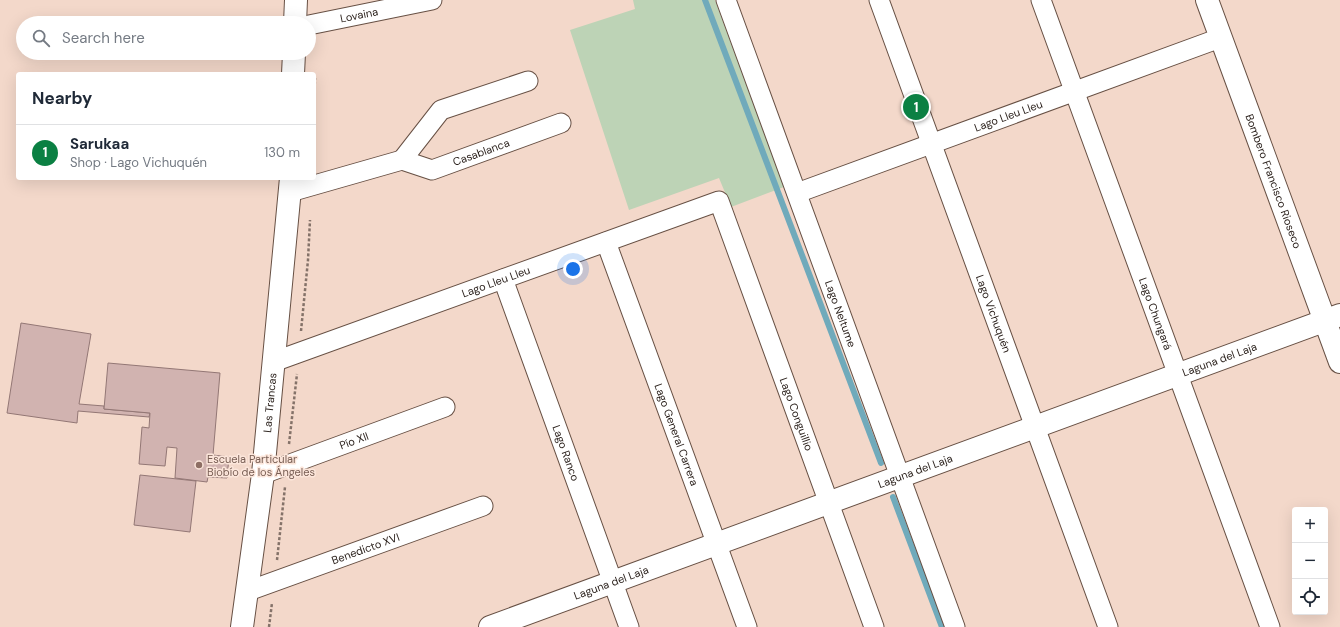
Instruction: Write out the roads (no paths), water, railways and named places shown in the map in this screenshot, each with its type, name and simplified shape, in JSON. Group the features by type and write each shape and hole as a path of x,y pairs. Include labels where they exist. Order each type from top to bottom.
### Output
{"street":[{"path":"295,16 296,0"},
{"name":"Lovaina","path":"316,24 432,0"},
{"name":"Lago Neltume","path":"726,0 955,627"},
{"name":"Lago Vichuquén","path":"879,0 1108,627"},
{"name":"Lago Chungará","path":"1041,0 1270,627"},
{"name":"Bombero Francisco Rioseco","path":"1207,0 1220,38 1332,318 1340,362"},
{"name":"Lago Lleu Lleu","path":"797,193 1220,38"},
{"path":"294,60 294,72"},
{"path":"290,185 312,186 402,160 441,110 528,81"},
{"name":"Casablanca","path":"402,160 432,170 561,123"},
{"name":"Las Trancas","path":"242,627 263,474 290,185"},
{"name":"Lago Lleu Lleu","path":"273,362 718,201"},
{"name":"Lago Conguillio","path":"718,201 874,627"},
{"name":"Lago General Carrera","path":"606,242 747,627"},
{"name":"Lago Ranco","path":"502,279 630,627"},
{"name":"Laguna del Laja","path":"490,627 514,623 613,582 1332,318"},
{"name":"Pío XII","path":"263,474 445,407"},
{"name":"Benedicto XVI","path":"248,591 482,506"}],"waterway":[{"path":"705,0 881,463"},
{"path":"893,497 942,627"}],"place":[{"name":"Sarukaa","path":"916,107"},
{"name":"Escuela Particular Biobío de los Ángeles","path":"199,465"}]}
